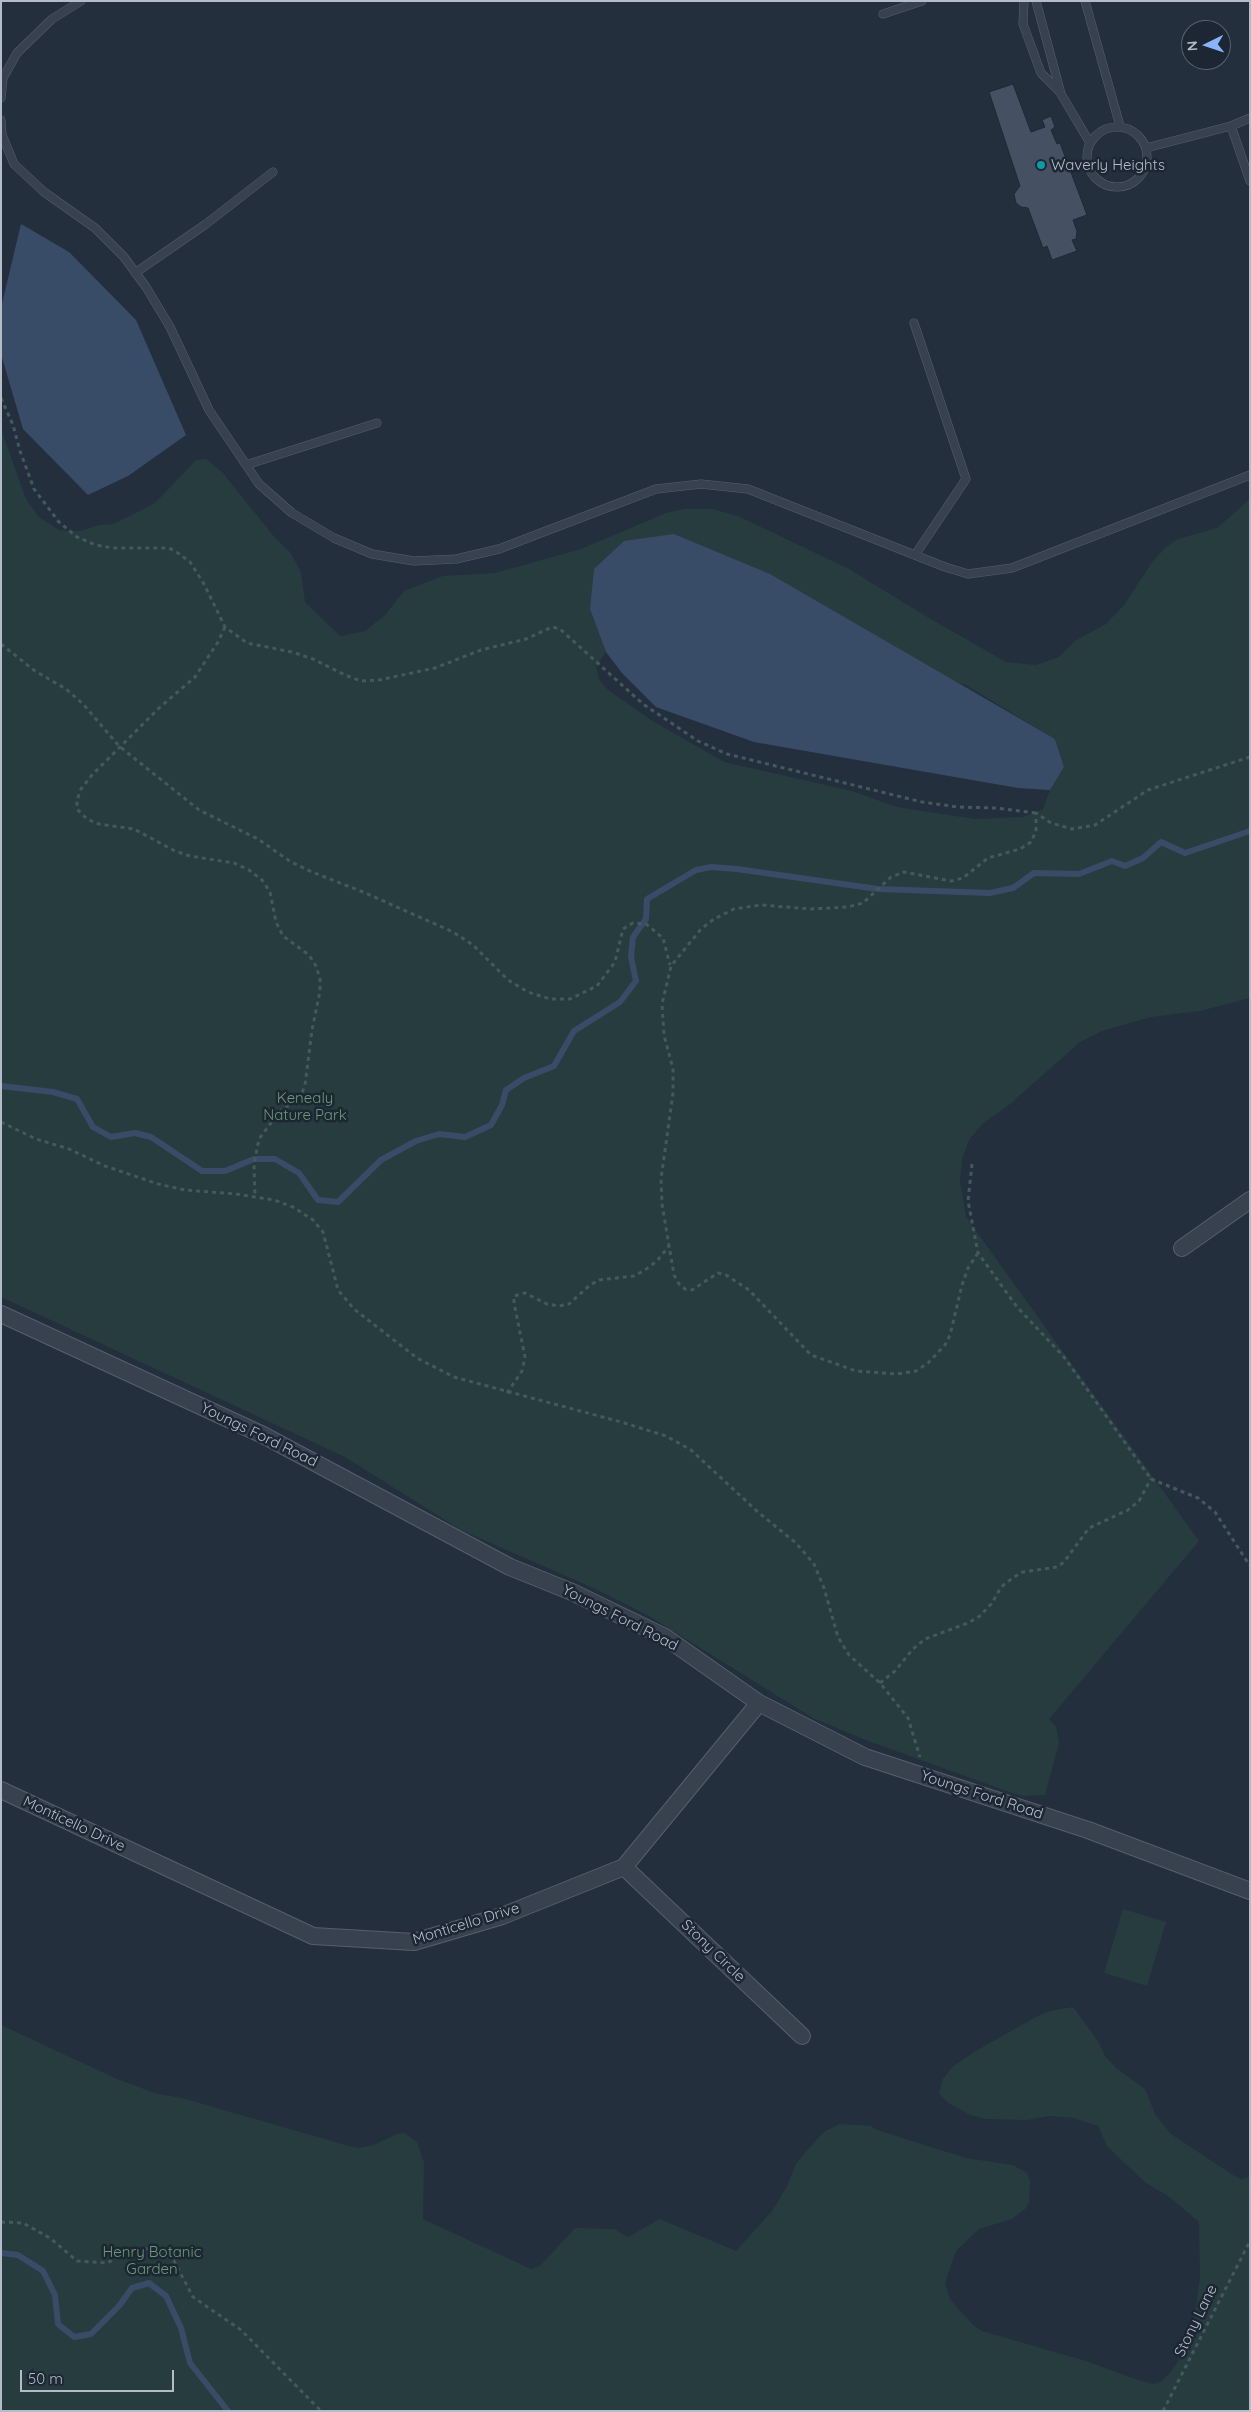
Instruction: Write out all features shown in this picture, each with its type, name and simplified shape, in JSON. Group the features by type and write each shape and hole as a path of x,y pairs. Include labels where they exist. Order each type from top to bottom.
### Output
{"street":[{"path":"1182,1248 1250,1200"},
{"name":"Youngs Ford Road","path":"1,1314 263,1435 510,1567 572,1592 665,1638 759,1703 865,1756 1088,1830 1250,1891"},
{"name":"Monticello Drive","path":"1,1790 313,1936 414,1942 502,1916 624,1867 759,1703"},
{"name":"Stony Circle","path":"624,1867 802,2036"}],"lane":[{"path":"1,98 2,78 17,53 52,18 81,1"},
{"path":"884,14 922,1"},
{"path":"1024,1 1023,24 1041,73 1061,94 1090,143"},
{"path":"1036,1 1061,94"},
{"path":"1085,1 1120,126"},
{"path":"1146,148 1231,126 1250,118"},
{"path":"1,120 2,135 14,164 44,192 95,228 124,257 170,327 209,410 259,484 292,513 334,538 372,554 414,561 456,559 499,549 656,489 701,484 748,490 968,574 1012,568 1250,474"},
{"path":"1120,126 1136,133 1146,148 1146,165 1141,176 1126,186 1115,187 1098,180 1091,171 1087,160 1090,143 1103,130 1120,126"},
{"path":"1231,126 1250,181"},
{"path":"135,273 206,224 274,172"},
{"path":"914,323 966,479 915,555"},
{"path":"246,465 377,423"}],"path":[{"path":"1,398 10,416 34,489 59,522 77,537 96,545 113,548 169,548 190,562 204,584 225,627 247,643 292,652 313,659 344,675 361,681 386,679 435,668 481,650 526,638 552,627 560,629 643,704 698,741 728,754 922,802 958,807 995,808 1036,813 1051,823 1072,829 1095,825 1148,790 1250,757"},
{"path":"225,627 218,642 195,677 178,690 138,731 119,746 81,789 77,800 77,809 81,814 99,824 134,829 162,845 190,856 234,863 248,870 262,880 270,892 276,922 283,936 309,955 316,966 320,979 305,1084 300,1098 280,1111 259,1139 254,1164 255,1197"},
{"path":"1,644 35,671 66,689 83,704 119,746 199,810 258,839 291,862 453,932 473,945 508,980 528,992 550,999 570,999 597,986 615,962 623,930 633,923 646,924 663,938 671,966"},
{"path":"978,1253 968,1268 950,1334 945,1345 928,1363 916,1370 897,1374 856,1371 811,1355 749,1290 726,1275 718,1273 692,1290 685,1289 674,1275 662,1204 660,1179 673,1093 673,1069 664,1035 662,1004 671,966 687,944 714,919 734,909 761,905 811,909 848,907 863,903 891,877 904,872 950,881 963,878 988,858 1020,850 1030,842 1036,831 1036,813"},
{"path":"1,1122 36,1139 69,1149 105,1166 158,1184 185,1190 274,1200 293,1207 313,1220 323,1232 338,1290 354,1308 388,1337 417,1358 454,1377 666,1436 691,1450 796,1543 814,1564 824,1588 838,1637 854,1660 880,1683 908,1718 917,1743 924,1776"},
{"path":"972,1164 968,1201 978,1253 1017,1307 1064,1356 1151,1479 1198,1498 1215,1512 1250,1566"},
{"path":"507,1392 522,1371 525,1357 514,1296 525,1293 547,1304 559,1306 569,1304 590,1285 599,1280 634,1276 645,1270 657,1260 669,1245"},
{"path":"880,1683 895,1671 913,1649 925,1639 968,1623 980,1616 992,1603 1001,1587 1014,1577 1024,1572 1057,1567 1064,1562 1089,1528 1128,1510 1139,1501 1151,1479"},
{"path":"1,2222 23,2223 50,2238 77,2261 107,2263 132,2250 156,2248 174,2261 193,2297 241,2330 321,2411"},
{"name":"Stony Lane","path":"1163,2411 1250,2241"}],"green space":[{"name":"Kenealy Nature Park","path":"1,429 26,499 39,517 59,530 81,531 99,525 113,524 140,511 155,503 196,460 206,459 222,472 276,539 289,551 301,572 305,602 340,636 365,631 385,615 404,591 443,576 495,573 581,549 666,513 684,509 712,509 738,516 849,569 1006,662 1036,665 1059,657 1075,641 1106,624 1125,604 1152,562 1166,547 1178,539 1217,528 1250,499 1250,998 1200,1011 1151,1017 1102,1031 1080,1042 1010,1104 981,1125 969,1140 962,1159 960,1182 966,1217 1199,1541 1049,1719 1056,1726 1059,1743 1045,1795 1024,1796 1012,1793 863,1739 813,1718 649,1616 598,1590 461,1530 345,1457 1,1297","holes":["590,609 964,684 1055,739 1064,767 1050,790 1043,809 1023,817 975,819 897,807 852,791 724,762 651,720 607,689 599,679 596,666 606,652"]},
{"path":"1123,1909 1166,1922 1147,1986 1104,1973"},
{"name":"Henry Botanic Garden","path":"1073,2007 1098,2041 1105,2056 1116,2068 1145,2089 1155,2114 1171,2134 1233,2175 1241,2179 1250,2177 1250,2411 1,2411 1,2025 117,2079 158,2094 182,2098 349,2146 358,2148 374,2145 397,2134 405,2133 417,2142 424,2163 423,2219 531,2269 540,2266 575,2228 614,2229 628,2237 660,2219 736,2251 772,2211 786,2188 796,2164 807,2150 825,2131 840,2124 871,2126 877,2130 966,2158 1013,2165 1027,2173 1030,2180 1029,2203 1025,2209 1012,2219 979,2229 956,2251 945,2283 950,2299 973,2325 982,2331 1086,2361 1135,2379 1153,2384 1160,2382 1171,2372 1183,2353 1196,2308 1200,2277 1199,2222 1168,2196 1146,2183 1113,2152 1107,2146 1098,2126 1074,2118 1049,2116 1027,2120 986,2119 970,2115 950,2104 939,2094 943,2079 952,2067 974,2052 1036,2017 1050,2011"}],"water":[{"path":"21,224 69,252 136,320 186,435 128,476 88,495 23,429 1,354 1,308"},
{"path":"674,534 770,574 1055,739 1064,767 1050,790 1018,788 754,742 656,707 622,673 606,652 590,609 594,569 624,541"}],"building":[{"name":"Waverly Heights","path":"1013,84 1031,132 1045,127 1042,120 1051,116 1055,127 1051,130 1057,144 1060,143 1087,215 1073,220 1077,231 1076,239 1072,240 1077,251 1052,260 1047,246 1043,248 1028,208 1021,207 1016,203 1014,194 1020,186 989,92"}],"waterway":[{"path":"1,1086 53,1092 77,1099 93,1127 111,1137 135,1133 151,1137 202,1171 225,1171 254,1159 275,1159 299,1173 318,1200 338,1202 381,1160 416,1141 439,1134 465,1137 491,1125 502,1105 506,1090 524,1078 554,1066 574,1031 620,1002 636,981 631,957 633,937 646,919 647,899 696,870 711,867 737,869 878,889 990,893 1013,888 1034,873 1079,874 1112,861 1125,866 1143,858 1161,842 1185,853 1250,831"},
{"path":"1,2253 18,2255 43,2271 55,2295 58,2324 74,2337 91,2334 119,2306 132,2288 149,2283 166,2296 181,2328 190,2363 228,2411"}],"place":[{"name":"Waverly Heights","path":"1041,165"}]}
